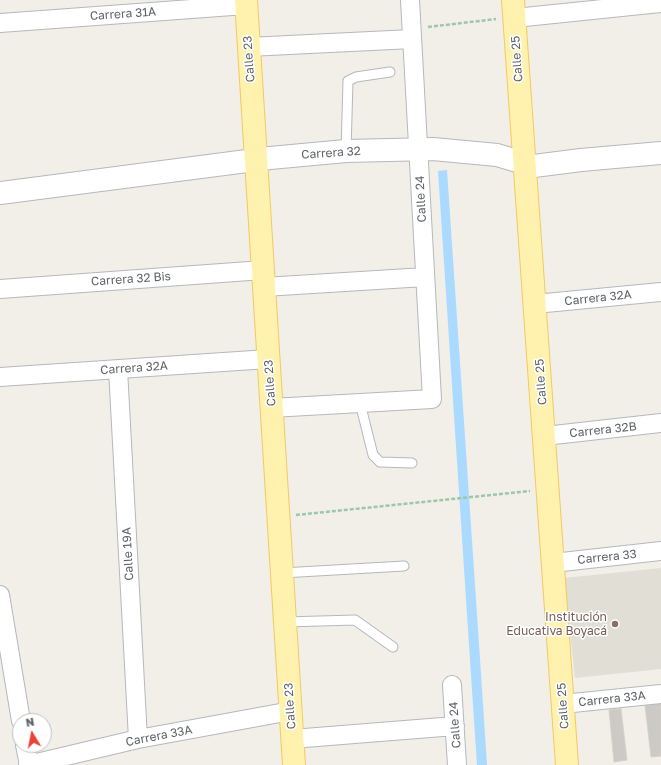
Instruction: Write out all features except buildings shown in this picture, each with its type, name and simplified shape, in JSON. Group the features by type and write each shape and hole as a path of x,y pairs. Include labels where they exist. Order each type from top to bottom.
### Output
{"main road":[{"name":"Calle 23","path":"246,2 294,765"},
{"name":"Calle 25","path":"514,9 567,765"}],"street":[{"name":"Calle 24","path":"360,403 432,399 425,277 426,149 412,34 410,0"},
{"name":"Carrera 31A","path":"0,23 246,2"},
{"path":"514,9 642,2 661,3"},
{"path":"248,47 412,34"},
{"name":"Carrera 32","path":"0,193 256,160 346,151 426,149 472,152 497,155 534,166 661,153"},
{"name":"Carrera 32 Bis","path":"0,289 263,278 425,277"},
{"name":"Carrera 32A","path":"535,304 661,292"},
{"name":"Carrera 32A","path":"0,377 268,359"},
{"name":"Calle 19A","path":"118,369 138,739"},
{"path":"271,408 360,403"},
{"name":"Carrera 32B","path":"545,436 661,423"},
{"name":"Carrera 33","path":"553,563 661,551"},
{"path":"0,595 3,632 19,713"},
{"name":"Calle 24","path":"452,685 458,765"},
{"name":"Carrera 33A","path":"563,704 661,694"},
{"name":"Carrera 33A","path":"29,765 138,739 291,711"},
{"path":"292,739 455,726"},
{"path":"27,753 29,765"}],"lane":[{"path":"346,151 348,81 356,77 390,72"},
{"path":"360,403 373,455 380,462 412,464"},
{"path":"282,573 404,566"},
{"path":"285,622 355,620 392,647"}],"path":[{"path":"412,34 514,9"},
{"path":"278,517 548,489"}],"shaded area":[{"name":"Institución Educativa Boyacá","path":"661,568 661,669 575,678 564,578"}],"water":[{"path":"447,170 487,765 477,765 438,171"}],"place":[{"name":"Institución Educativa Boyacá","path":"615,624"}]}
